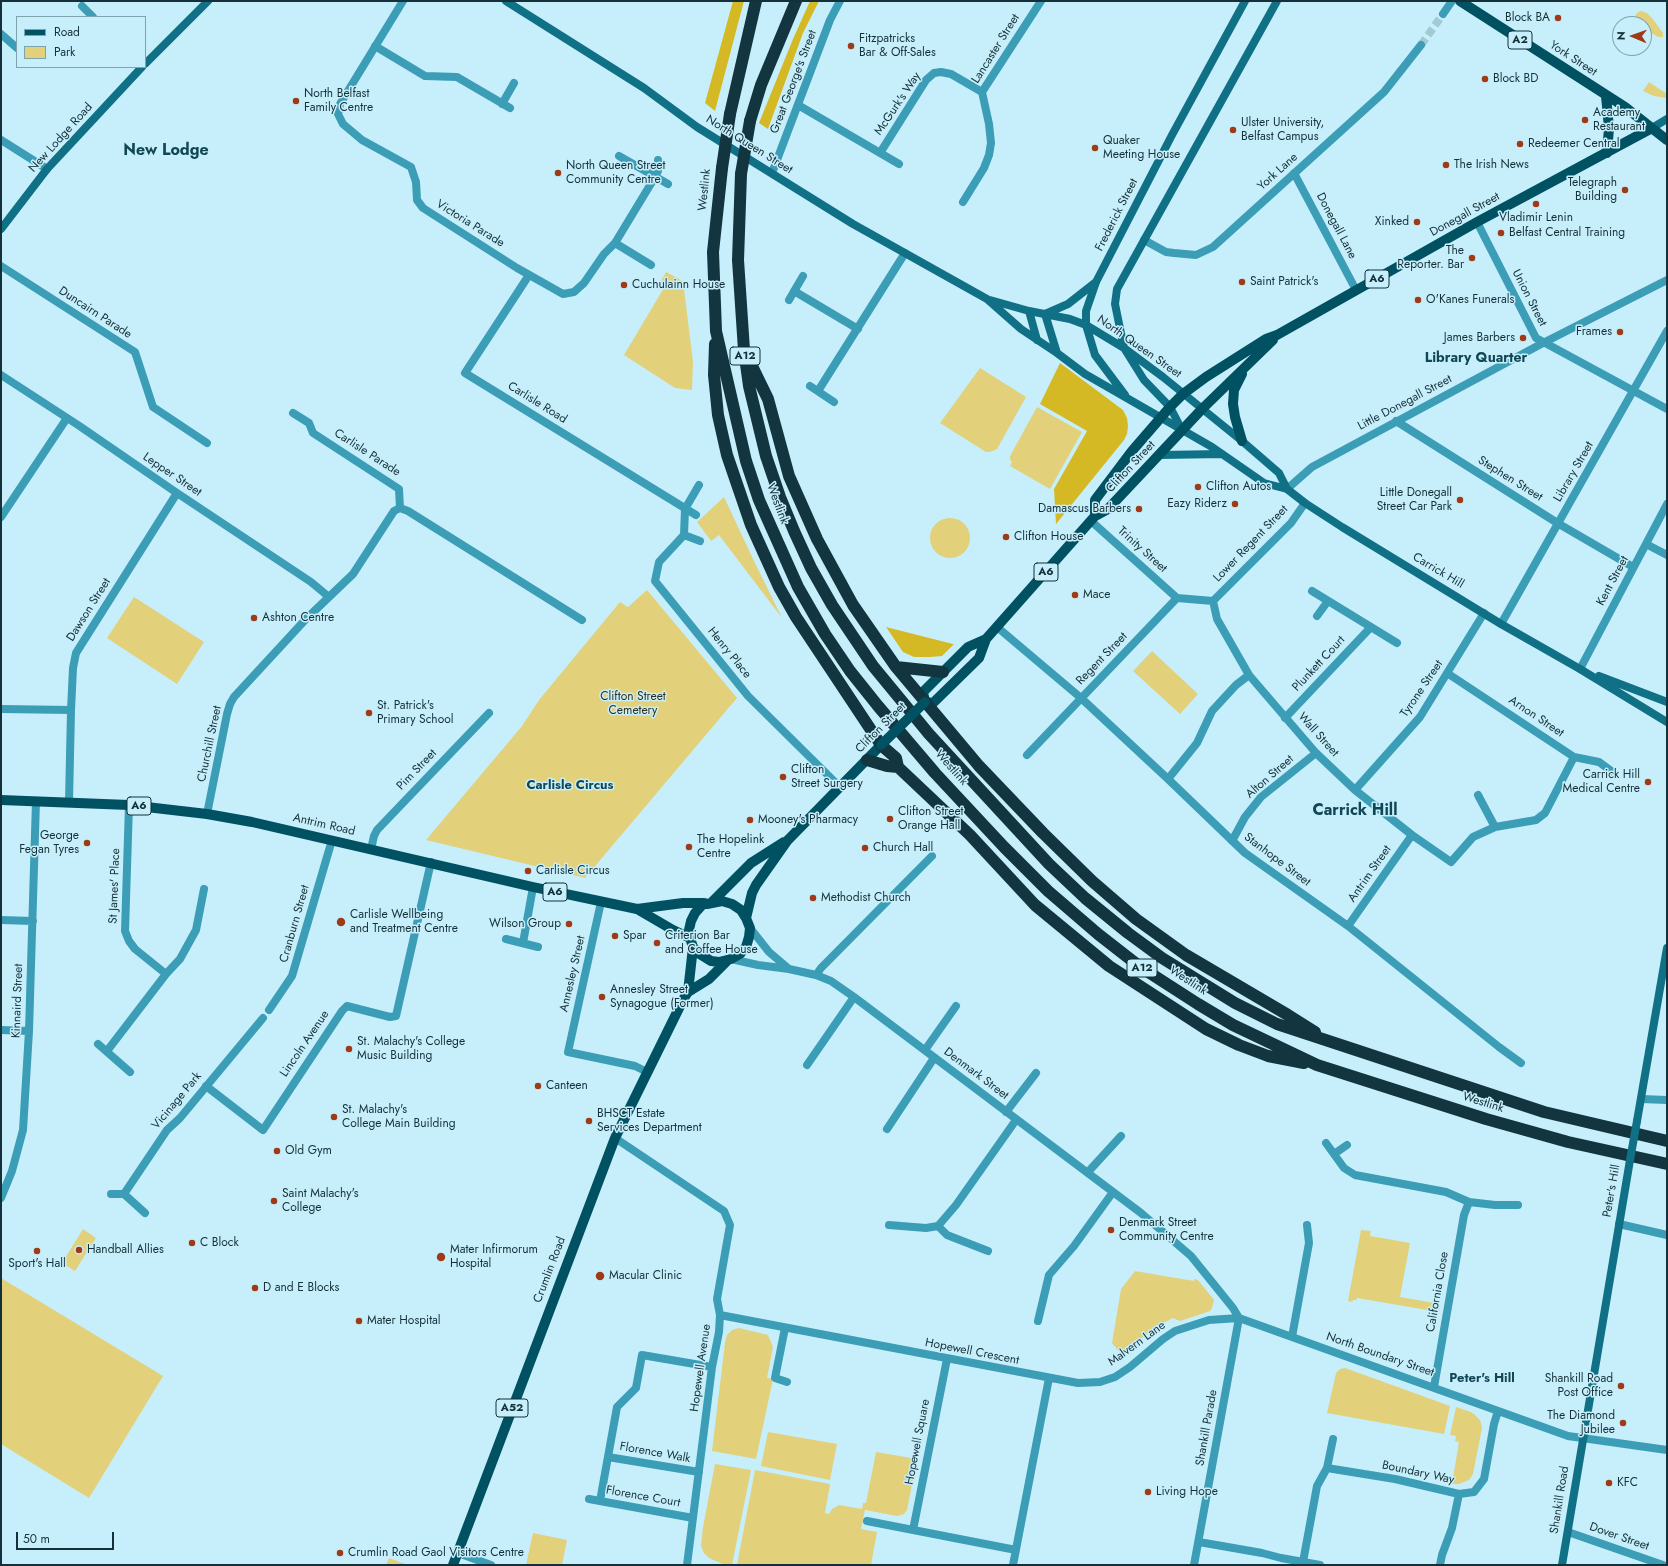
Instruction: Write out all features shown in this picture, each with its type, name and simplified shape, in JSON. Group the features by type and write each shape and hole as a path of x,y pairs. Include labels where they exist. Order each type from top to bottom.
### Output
{"highway":[{"name":"Westlink","path":"756,1 730,114 722,168 713,252 716,331 746,461 759,500 798,587 850,671 935,773 1004,847 1048,891 1098,934 1139,966 1198,1004 1233,1025 1317,1065 1486,1119 1667,1164"},
{"name":"Westlink","path":"796,1 761,85 750,121 741,174 738,260 744,350 748,386 766,456 780,497 811,568 832,605 869,660 929,734 1049,864 1086,898 1128,933 1162,958 1235,1003 1277,1024 1544,1112 1667,1141"},
{"path":"716,331 714,375 718,415 727,454 751,525 779,587 796,617 881,745 896,758 898,767 970,835 1035,905 1109,966 1206,1029 1239,1045 1268,1056 1317,1065"},
{"path":"744,350 768,399 789,476 816,539 853,605 896,667 979,766 1092,881 1125,910 1186,955 1288,1015 1329,1042"},
{"path":"896,667 943,672"},
{"path":"867,760 887,766 898,767"}],"main road":[{"path":"146,63 208,1"},
{"name":"North Queen Street","path":"506,1 644,88 697,127 853,224 987,300 1021,329 1085,374 1183,431"},
{"name":"Frederick Street","path":"1128,398 1095,355 1086,325 1086,311 1096,282 1172,135 1245,1"},
{"path":"1183,431 1170,407 1144,380 1124,348 1115,304 1115,297 1117,289 1277,1"},
{"name":"York Street","path":"1460,1 1625,107 1667,140"},
{"name":"New Lodge Road","path":"1,229 47,169 141,68"},
{"path":"1606,96 1609,128 1607,153"},
{"name":"Donegall Street","path":"1161,417 1183,394 1206,377 1266,339 1277,335 1478,222 1667,119"},
{"path":"1057,353 1045,314 1068,304 1096,282"},
{"name":"North Queen Street","path":"987,300 1029,311 1070,319 1086,325 1124,348 1202,409"},
{"path":"1029,311 1037,340"},
{"name":"Donegall Street","path":"1183,431 1202,409 1277,335"},
{"path":"1242,441 1235,418 1233,399 1234,390 1245,368"},
{"name":"Carrick Hill","path":"1202,409 1279,473 1288,489 1305,503 1501,624 1580,669 1667,722"},
{"name":"Clifton Street","path":"1093,519 1095,500 1132,451 1161,417"},
{"name":"Clifton Street","path":"925,702 934,703 979,658 986,639 1093,519 1108,509 1183,431"},
{"name":"Carrick Hill","path":"1183,431 1212,447 1264,484 1288,489"},
{"path":"1160,455 1222,454"},
{"name":"Clifton Street","path":"925,702 923,692 968,647 986,639"},
{"name":"Carrick Hill","path":"1580,669 1667,702"},
{"path":"1656,698 1667,698"},
{"name":"Clifton Street","path":"708,903 751,863 787,840 841,788 881,745 925,702"},
{"name":"Antrim Road","path":"1,800 129,806 208,814 252,822 431,862 533,887 636,909 673,930 691,943"},
{"name":"Clifton Street","path":"748,923 752,893 787,840"},
{"name":"A6","path":"722,901 732,904 740,910 748,923 749,938 746,947 740,954 729,960 711,961 698,953 691,943 689,930 691,921 695,913 708,903 722,901"},
{"name":"Antrim Road","path":"636,909 683,903 708,903"},
{"name":"Crumlin Road","path":"688,992 691,943"},
{"name":"Peter's Hill","path":"1582,1439 1667,948"},
{"name":"Crumlin Road","path":"453,1565 615,1138 684,998 688,992 709,979 729,960"},
{"name":"Shankill Road","path":"1562,1565 1582,1439"}],"street":[{"name":"Victoria Parade","path":"403,1 340,104 338,114 343,124 362,140 411,167 415,174 417,200 423,208 529,275 563,294 574,292 584,283 604,254 615,243 655,177 658,171 658,160"},
{"name":"Great George's Street","path":"772,173 830,20 840,1"},
{"name":"Lancaster Street","path":"963,202 984,168 989,155 991,143 989,124 982,92 1041,1"},
{"path":"1443,14 1452,1"},
{"path":"82,6 92,16"},
{"path":"1,34 16,47"},
{"name":"York Lane","path":"1144,240 1166,252 1196,255 1213,247 1384,92 1410,61 1421,45"},
{"path":"375,46 425,76 457,77 510,108"},
{"name":"McGurk's Way","path":"880,153 926,80 934,73 941,72 951,74 982,92"},
{"path":"502,104 514,83"},
{"name":"McGurk's Way","path":"798,105 899,164"},
{"path":"1,140 47,169"},
{"path":"618,156 668,184"},
{"name":"Donegall Lane","path":"1294,173 1356,290"},
{"name":"Union Street","path":"1478,222 1536,338 1667,409"},
{"path":"615,243 651,265"},
{"path":"818,392 905,253"},
{"name":"Duncairn Parade","path":"1,266 135,352 153,407 207,442"},
{"name":"Carlisle Road","path":"529,275 465,373 696,515"},
{"path":"789,300 803,276"},
{"name":"Little Donegall Street","path":"1288,489 1312,467 1543,343 1667,280"},
{"path":"794,291 858,329"},
{"name":"Library Street","path":"1501,624 1667,331"},
{"name":"Lepper Street","path":"1,375 311,582 329,597"},
{"path":"810,386 834,402"},
{"name":"Carlisle Parade","path":"293,413 308,423 313,433 400,489 400,508"},
{"path":"1,517 67,418"},
{"name":"Stephen Street","path":"1396,421 1559,524 1633,568"},
{"path":"699,486 685,508 684,535 700,542"},
{"name":"Dawson Street","path":"69,802 71,710 76,653 177,493"},
{"name":"Lower Regent Street","path":"1213,601 1291,523 1305,503"},
{"name":"Kent Street","path":"1580,669 1667,504"},
{"path":"329,597 353,574 394,511 400,508 408,511 582,620"},
{"name":"Trinity Street","path":"1093,519 1177,598"},
{"name":"Henry Place","path":"684,535 659,562 655,582 748,696 841,788"},
{"path":"1646,544 1667,555"},
{"path":"1312,591 1397,643"},
{"name":"Churchill Street","path":"208,814 230,704 234,697 275,651 329,597"},
{"path":"1177,598 1213,601"},
{"name":"Regent Street","path":"1027,755 1177,598"},
{"name":"Wall Street","path":"1213,601 1217,618 1248,675 1316,753 1355,790 1412,835 1451,862 1473,838 1495,827"},
{"path":"1317,616 1328,601"},
{"name":"Tyrone Street","path":"1355,790 1420,717 1448,674 1484,613"},
{"name":"Stanhope Street","path":"997,627 1081,698 1245,853 1348,926 1521,1063"},
{"name":"Plunkett Court","path":"1285,718 1371,627"},
{"name":"Arnon Street","path":"1448,674 1574,757 1599,762 1614,773"},
{"path":"1168,779 1197,743 1212,710 1248,675"},
{"path":"1,709 71,710"},
{"name":"Pim Street","path":"371,849 377,830 489,713"},
{"name":"Alton Street","path":"1232,841 1245,817 1261,797 1316,753"},
{"path":"1478,795 1495,827 1536,820 1545,813 1574,757"},
{"name":"Kinnaird Street","path":"1,1198 14,1165 23,1130 29,1032 36,801"},
{"name":"St James' Place","path":"129,806 125,931 129,941 135,949 166,974"},
{"name":"Antrim Street","path":"1348,926 1412,835"},
{"name":"Cranburn Street","path":"269,1010 292,976 332,840"},
{"path":"816,975 821,968 932,856"},
{"name":"Lincoln Avenue","path":"206,1086 263,1130 342,1011 347,1006 390,1017 396,1016 431,862"},
{"path":"523,943 533,887"},
{"path":"107,1051 166,974 180,959 196,930 204,889"},
{"name":"Annesley Street","path":"602,902 568,1052 635,1066 647,1072"},
{"path":"1,920 33,921"},
{"name":"Denmark Street","path":"748,923 769,952 789,969"},
{"path":"506,939 538,947"},
{"name":"Denmark Street","path":"729,960 789,969 816,975 831,981 854,997 1141,1213 1191,1256 1233,1308 1239,1318"},
{"path":"807,1065 854,997"},
{"path":"925,1050 956,1006"},
{"name":"Vicinage Park","path":"124,1194 167,1130 180,1118 262,1018"},
{"path":"1,1030 29,1032"},
{"path":"98,1044 130,1072"},
{"path":"887,1129 934,1058"},
{"path":"1006,1112 1036,1073"},
{"path":"1641,1099 1667,1100"},
{"path":"889,1225 926,1228 938,1226 956,1205 1016,1120"},
{"path":"1088,1172 1120,1136"},
{"name":"Hopewell Avenue","path":"615,1138 724,1212 730,1225 717,1300 720,1315 687,1565"},
{"path":"1326,1143 1344,1168 1355,1175 1446,1192 1469,1202 1495,1206 1518,1205"},
{"path":"1334,1154 1347,1145"},
{"path":"1038,1321 1049,1276 1074,1246 1113,1192"},
{"path":"111,1194 124,1194 145,1213"},
{"name":"California Close","path":"1434,1387 1464,1215 1469,1202"},
{"path":"1619,1224 1667,1235"},
{"path":"1292,1337 1309,1243 1307,1225"},
{"path":"938,1226 947,1235 988,1251"},
{"name":"Hopewell Crescent","path":"720,1315 1049,1378"},
{"name":"North Boundary Street","path":"1239,1318 1568,1436 1667,1450"},
{"name":"Malvern Lane","path":"1049,1378 1078,1383 1100,1382 1130,1367 1163,1339 1175,1331 1209,1320 1239,1318"},
{"name":"Shankill Parade","path":"1194,1565 1239,1318"},
{"path":"785,1328 775,1378 787,1382"},
{"path":"600,1501 617,1408 636,1388 642,1355 712,1367"},
{"name":"Hopewell Square","path":"913,1530 947,1359"},
{"path":"1013,1565 1049,1378"},
{"path":"1459,1494 1474,1492 1484,1479 1494,1424 1498,1411"},
{"path":"1303,1562 1318,1486 1327,1468 1333,1439"},
{"name":"Florence Walk","path":"608,1457 699,1472"},
{"name":"Boundary Way","path":"1327,1468 1395,1479 1459,1494 1452,1528 1440,1565"},
{"name":"Florence Court","path":"589,1499 693,1518"},
{"path":"867,1522 1016,1550"},
{"name":"Dover Street","path":"1568,1532 1663,1565"},
{"path":"1199,1542 1320,1565"},
{"path":"458,1553 491,1565"}],"green space":[{"path":"1641,11 1647,13 1650,16 1635,16"},
{"path":"1652,18 1663,33 1663,37 1658,37 1652,33"},
{"path":"1649,82 1667,94 1667,98 1654,96 1643,91"},
{"path":"666,272 683,281 693,362 692,390 675,388 624,355 665,286 661,281"},
{"path":"980,368 1026,397 997,449 990,452 986,452 940,423"},
{"path":"1037,407 1082,432 1050,489 1010,466 1012,462 1010,460 1010,456"},
{"path":"724,497 782,618 719,535 711,541 697,522"},
{"path":"950,518 964,524 970,538 964,552 950,558 936,552 930,538 936,524"},
{"name":"Clifton Street Cemetery","path":"647,590 737,698 585,878 426,840 522,726 539,700 620,602 628,607"},
{"path":"134,597 204,642 177,684 107,638"},
{"path":"1152,651 1198,694 1180,714 1133,671"},
{"name":"Handball Allies","path":"83,1229 96,1238 75,1271 62,1263"},
{"path":"1361,1230 1371,1231 1370,1236 1410,1243 1400,1297 1440,1304 1439,1312 1357,1298 1352,1302 1348,1301"},
{"path":"1135,1271 1194,1281 1194,1279 1198,1280 1214,1300 1212,1308 1210,1311 1180,1321 1173,1318 1144,1336 1122,1355 1112,1343 1121,1289"},
{"path":"1,1278 163,1376 89,1498 1,1444"},
{"path":"739,1328 768,1335 773,1347 767,1378 773,1379 756,1459 712,1451 725,1343 727,1335 732,1330"},
{"path":"1345,1368 1450,1406 1444,1434 1327,1413 1336,1373 1340,1369"},
{"path":"1456,1407 1471,1412 1475,1415 1480,1420 1482,1428 1473,1474 1469,1480 1459,1484 1452,1484 1459,1442 1455,1441 1456,1436 1450,1435"},
{"path":"768,1432 837,1444 830,1480 761,1466"},
{"path":"876,1452 917,1459 907,1510 904,1514 897,1516 865,1510 861,1529 877,1532 871,1565 737,1565 755,1470 830,1484 825,1513 829,1514 832,1509 839,1505 862,1509 863,1503 866,1503"},
{"path":"715,1464 751,1470 732,1565 725,1565 709,1558 704,1553 701,1546 703,1527"},
{"path":"533,1533 567,1540 562,1565 526,1565"},
{"path":"389,1558 408,1565 386,1565"}],"shaded area":[{"path":"733,1 744,1 715,111 705,103"},
{"path":"810,1 819,1 803,33 768,129 759,123"},
{"path":"1060,363 1123,410 1127,418 1128,426 1127,434 1124,440 1056,524 1054,489 1087,431 1040,404"},
{"path":"886,627 954,644 942,656 914,657 903,652"}],"tunnel":[{"path":"1421,45 1443,14"}],"place":[{"name":"Block BA","path":"1558,18"},
{"name":"Fitzpatricks Bar & Off-Sales","path":"851,46"},
{"name":"Block BD","path":"1485,79"},
{"name":"North Belfast Family Centre","path":"296,101"},
{"name":"Academy Restaurant","path":"1585,120"},
{"name":"Ulster University, Belfast Campus","path":"1233,130"},
{"name":"Redeemer Central","path":"1520,144"},
{"name":"Quaker Meeting House","path":"1095,148"},
{"name":"The Irish News","path":"1446,165"},
{"name":"North Queen Street Community Centre","path":"558,173"},
{"name":"Telegraph Building","path":"1625,190"},
{"name":"Vladimir Lenin","path":"1536,204"},
{"name":"Xinked","path":"1417,222"},
{"name":"Belfast Central Training","path":"1501,233"},
{"name":"The Reporter. Bar","path":"1472,258"},
{"name":"Saint Patrick's","path":"1242,282"},
{"name":"Cuchulainn House","path":"624,285"},
{"name":"O'Kanes Funerals","path":"1418,300"},
{"name":"Frames","path":"1620,332"},
{"name":"James Barbers","path":"1523,338"},
{"name":"Clifton Autos","path":"1198,487"},
{"name":"Little Donegall Street Car Park","path":"1460,500"},
{"name":"Eazy Riderz","path":"1235,504"},
{"name":"Damascus Barbers","path":"1139,509"},
{"name":"Clifton House","path":"1006,537"},
{"name":"Mace","path":"1075,595"},
{"name":"Ashton Centre","path":"254,618"},
{"name":"St. Patrick's Primary School","path":"369,713"},
{"name":"Clifton Street Surgery","path":"783,777"},
{"name":"Carrick Hill Medical Centre","path":"1648,782"},
{"name":"Clifton Street Orange Hall","path":"890,819"},
{"name":"Mooney's Pharmacy","path":"750,820"},
{"name":"George Fegan Tyres","path":"87,843"},
{"name":"The Hopelink Centre","path":"689,847"},
{"name":"Church Hall","path":"865,848"},
{"name":"Carlisle Circus","path":"528,871"},
{"name":"Methodist Church","path":"813,898"},
{"name":"Carlisle Wellbeing and Treatment Centre","path":"341,922"},
{"name":"Wilson Group","path":"569,924"},
{"name":"Spar","path":"615,936"},
{"name":"Criterion Bar and Coffee House","path":"657,943"},
{"name":"Annesley Street Synagogue (Former)","path":"602,997"},
{"name":"St. Malachy's College Music Building","path":"349,1049"},
{"name":"Canteen","path":"538,1086"},
{"name":"St. Malachy's College Main Building","path":"334,1117"},
{"name":"BHSCT Estate Services Department","path":"589,1121"},
{"name":"Old Gym","path":"277,1151"},
{"name":"Saint Malachy's College","path":"274,1201"},
{"name":"Denmark Street Community Centre","path":"1111,1230"},
{"name":"C Block","path":"192,1243"},
{"name":"Handball Allies","path":"79,1250"},
{"name":"Sport's Hall","path":"37,1251"},
{"name":"Mater Infirmorum Hospital","path":"441,1257"},
{"name":"Macular Clinic","path":"600,1276"},
{"name":"D and E Blocks","path":"255,1288"},
{"name":"Mater Hospital","path":"359,1321"},
{"name":"Shankill Road Post Office","path":"1621,1386"},
{"name":"The Diamond Jubilee","path":"1623,1423"},
{"name":"KFC","path":"1609,1483"},
{"name":"Living Hope","path":"1148,1492"},
{"name":"Crumlin Road Gaol Visitors Centre","path":"340,1553"}],"district":[{"name":"New Lodge","path":"166,151"},
{"name":"Library Quarter","path":"1476,359"},
{"name":"Carlisle Circus","path":"570,786"},
{"name":"Carrick Hill","path":"1355,811"},
{"name":"Peter's Hill","path":"1482,1379"}]}
